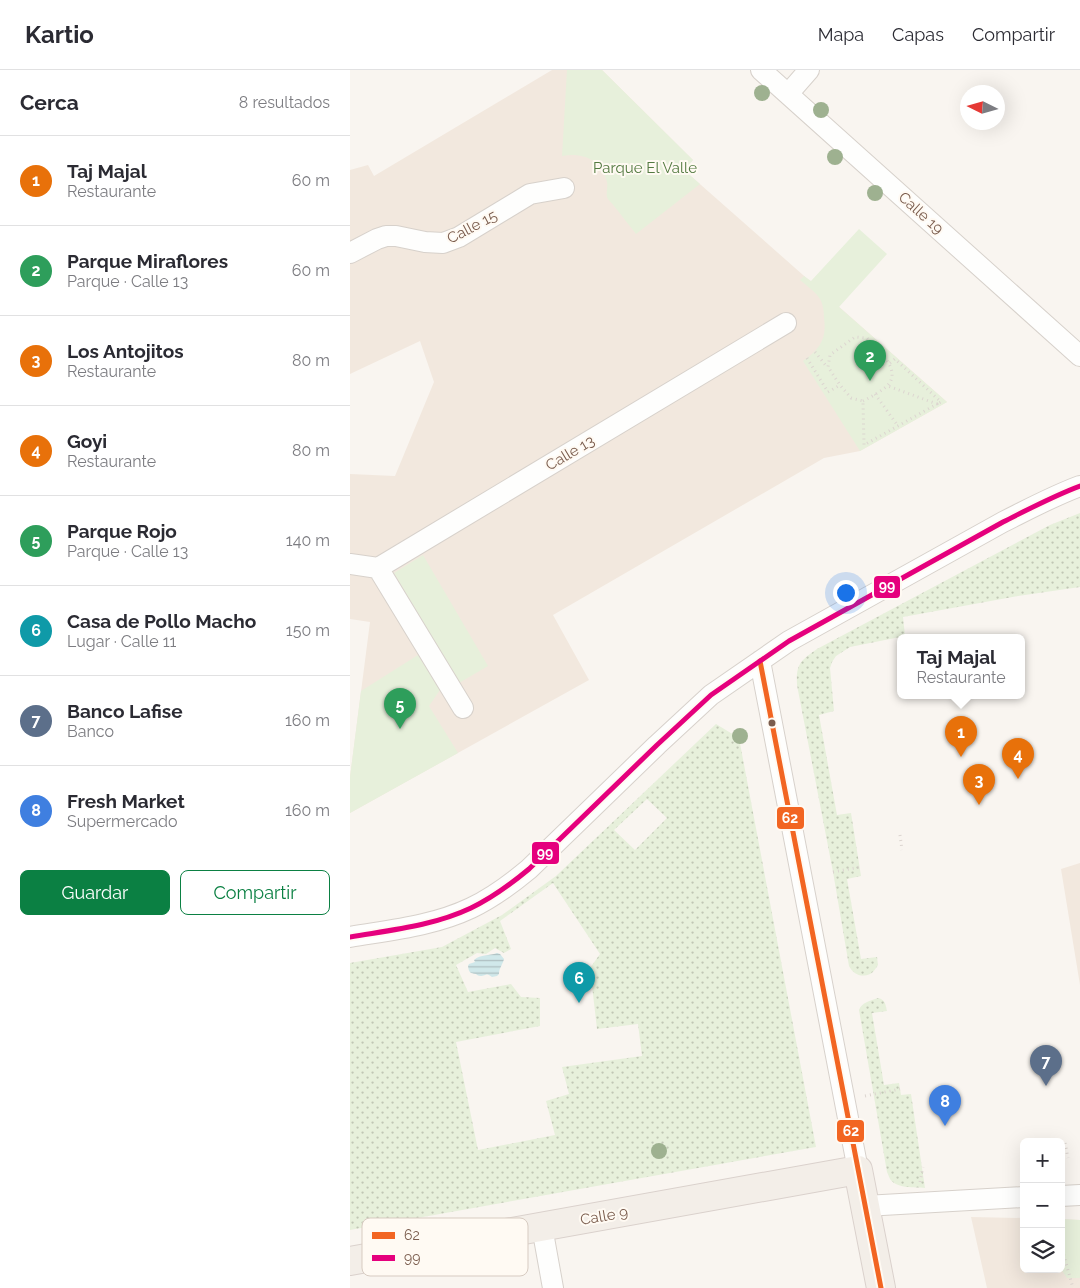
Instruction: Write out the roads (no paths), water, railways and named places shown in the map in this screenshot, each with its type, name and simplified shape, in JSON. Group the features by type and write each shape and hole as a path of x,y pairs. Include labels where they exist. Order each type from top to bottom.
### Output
{"main road":[{"path":"858,1170 881,1288"},
{"name":"Calle 9","path":"528,1229 858,1170"}],"street":[{"name":"Calle 19","path":"761,70 1080,356"},
{"path":"788,94 809,70"},
{"name":"Calle 15","path":"350,254 386,236 443,243 459,237 530,194 564,188"},
{"name":"Calle 13","path":"378,568 786,323"},
{"path":"350,937 423,924 444,918 471,908 511,884 547,853 657,744 711,695 789,641 995,527 1046,500 1080,486"},
{"path":"350,564 378,568 463,708"},
{"path":"760,661 858,1170"},
{"path":"1065,1196 1080,1195"},
{"path":"865,1206 1020,1198"},
{"path":"542,1227 554,1288"}],"water":[{"path":"497,953 504,959 497,976 492,977 487,974 480,976 469,971 469,964 475,962 474,960 477,958"}],"place":[{"name":"Parque Miraflores","path":"870,381"},
{"name":"Parque Rojo","path":"400,729"},
{"name":"Taj Majal","path":"961,757"},
{"name":"Goyi","path":"1018,779"},
{"name":"Los Antojitos","path":"979,805"},
{"name":"Casa de Pollo Macho","path":"579,1003"},
{"name":"Banco Lafise","path":"1046,1086"},
{"name":"Fresh Market","path":"945,1126"}],"park label":[{"name":"Parque El Valle","path":"645,168"}]}
